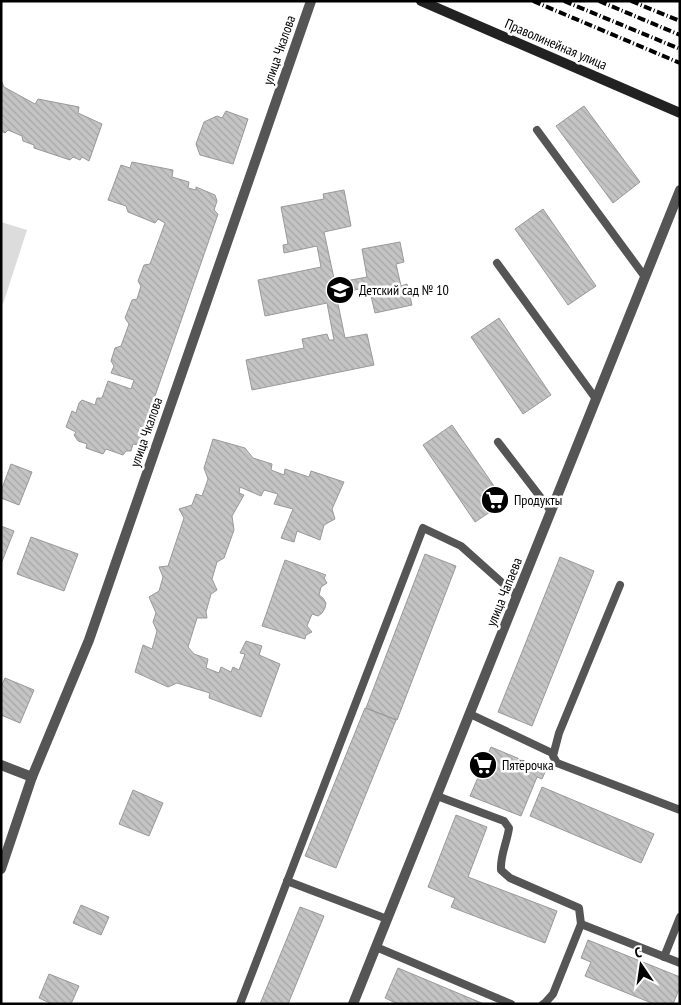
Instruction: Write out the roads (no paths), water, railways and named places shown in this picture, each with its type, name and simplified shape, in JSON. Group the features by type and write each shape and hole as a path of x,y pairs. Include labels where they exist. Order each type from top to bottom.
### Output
{"main road":[{"name":"Праволинейная улица","path":"421,1 680,113"}],"street":[{"name":"улица Чкалова","path":"1,869 32,777 89,640 311,1"},
{"name":"улица Чапаева","path":"353,1004 680,190"},
{"path":"1,766 32,777"}],"lane":[{"path":"537,130 645,277"},
{"path":"497,263 596,400"},
{"path":"498,442 551,511"},
{"path":"240,1004 423,528 461,546 517,596"},
{"path":"620,585 552,753 554,760 558,763 680,810"},
{"path":"470,714 552,753"},
{"path":"437,796 504,821 509,828 508,838 500,860 501,870 510,878 579,908 581,924 553,994 542,1004"},
{"path":"287,881 387,919"},
{"path":"664,957 680,917"},
{"path":"581,924 680,964"},
{"path":"376,947 512,1004"}],"railway":[{"path":"533,1 680,63"},
{"path":"564,1 680,49"},
{"path":"599,1 680,35"},
{"path":"631,1 680,21"}],"place":[{"name":"Детский сад № 10","path":"340,290"},
{"name":"Продукты","path":"495,500"},
{"name":"Пятёрочка","path":"483,765"}]}
